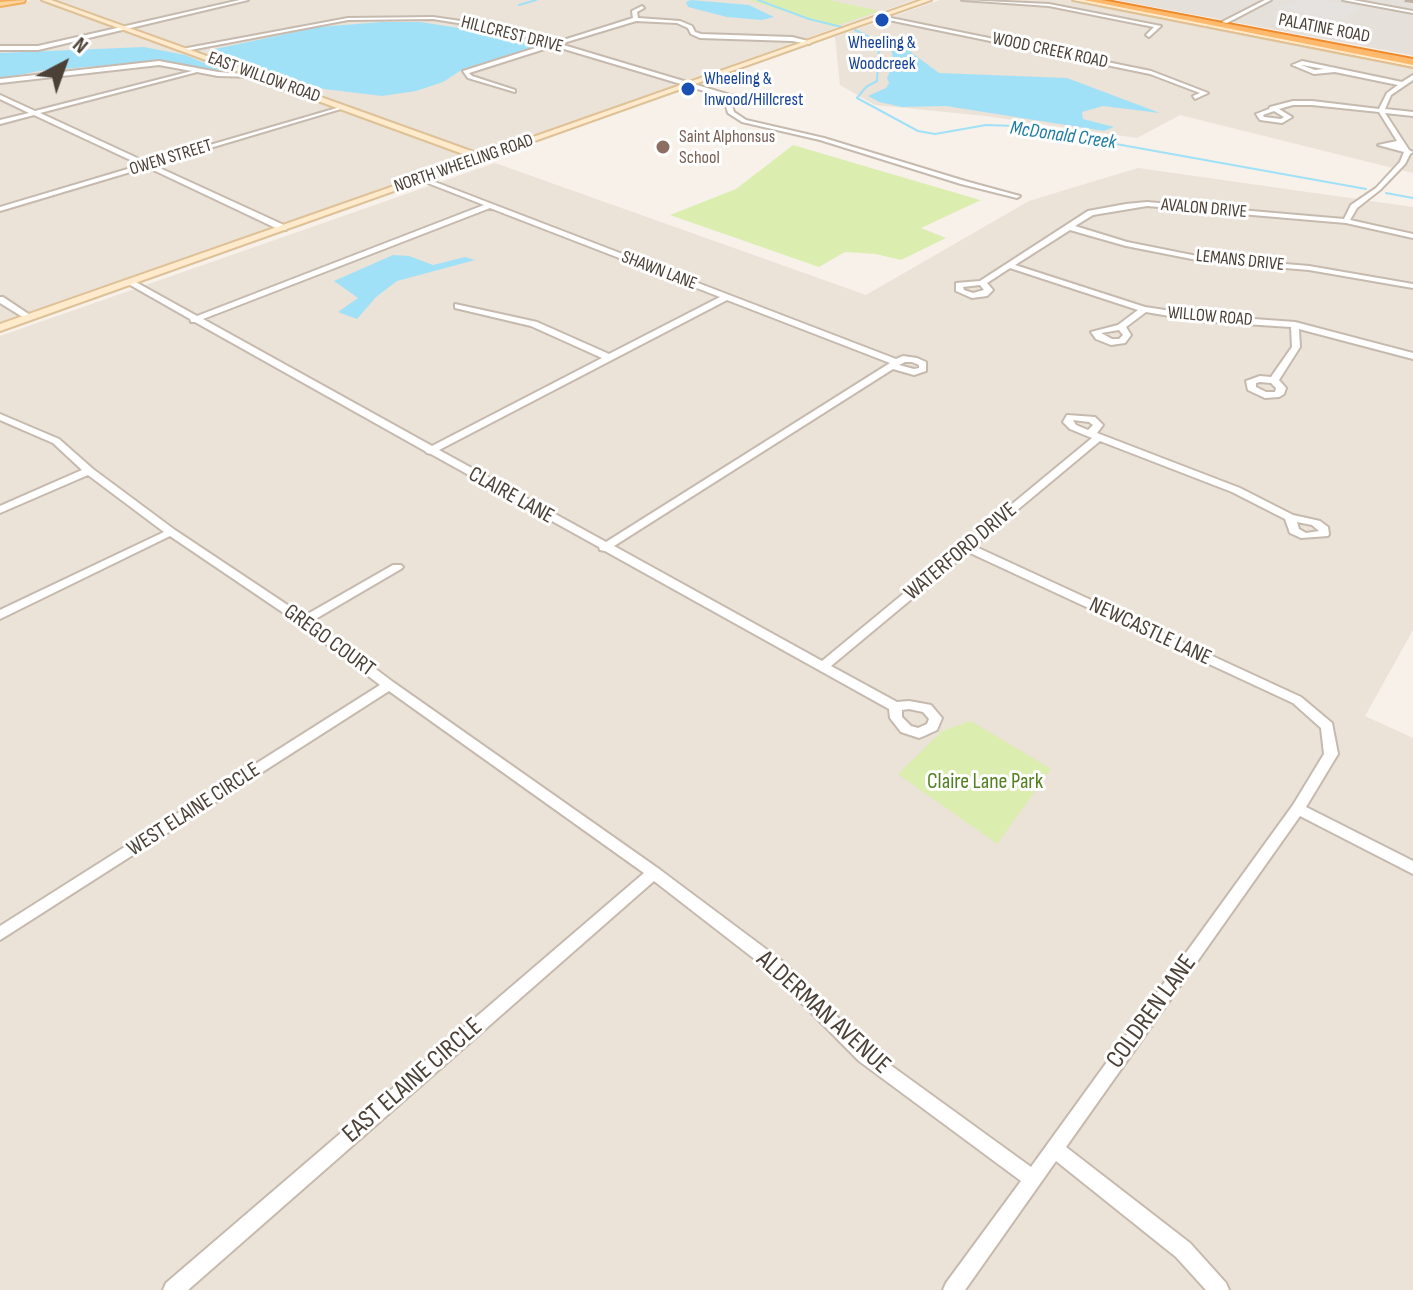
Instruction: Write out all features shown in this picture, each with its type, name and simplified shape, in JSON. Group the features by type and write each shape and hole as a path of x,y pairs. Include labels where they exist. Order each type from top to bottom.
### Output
{"highway":[{"name":"PALATINE ROAD","path":"1088,0 1413,61"},
{"name":"PALATINE ROAD","path":"1098,0 1413,61"},
{"path":"1126,3 1189,17"}],"main road":[{"path":"0,4 21,0"}],"street":[{"name":"EAST WILLOW ROAD","path":"45,0 483,158"},
{"path":"0,48 38,48 246,0"},
{"name":"NORTH WHEELING ROAD","path":"0,328 928,0"},
{"path":"964,0 1049,5 1158,26 1149,35"},
{"path":"1076,0 1413,61"},
{"path":"1107,0 1413,61"},
{"path":"1225,22 1269,0"},
{"path":"1345,0 1413,12"},
{"path":"636,19 634,11 642,7"},
{"path":"871,13 883,16"},
{"name":"HILLCREST DRIVE","path":"185,49 303,25 394,16 464,21 502,29 735,98 729,106 731,113 758,124 1017,196"},
{"name":"WOOD CREEK ROAD","path":"883,16 1151,73 1205,93 1195,97"},
{"path":"513,91 470,77 465,72 636,19 678,22 700,36 809,42"},
{"path":"0,81 159,63 200,71 255,75"},
{"path":"1302,63 1402,84"},
{"path":"0,122 200,71"},
{"path":"1381,111 1389,94 1412,78"},
{"path":"0,97 283,228"},
{"path":"1272,108 1289,117 1282,121 1262,119 1259,114 1272,108 1312,103 1413,114"},
{"name":"OWEN STREET","path":"0,209 342,107"},
{"path":"1381,111 1410,152"},
{"path":"1400,142 1381,145 1410,152"},
{"path":"1346,221 1354,207 1376,191 1410,152"},
{"name":"SHAWN LANE","path":"422,179 893,364 604,548"},
{"name":"AVALON DRIVE","path":"982,283 1091,213 1147,204 1346,221 1413,236"},
{"path":"194,320 489,206"},
{"name":"LEMANS DRIVE","path":"1069,227 1126,244 1202,259 1309,268 1413,286"},
{"name":"WILLOW ROAD","path":"1010,266 1144,309 1198,318 1295,325 1413,356"},
{"name":"CLAIRE LANE","path":"129,282 895,707"},
{"path":"430,451 726,297"},
{"path":"0,299 29,317"},
{"path":"458,306 534,324 610,358"},
{"path":"1121,327 1144,309"},
{"path":"1274,380 1296,347 1295,325"},
{"name":"GREGO COURT","path":"0,417 56,441 89,471 171,532 304,621 654,873"},
{"name":"WATERFORD DRIVE","path":"824,666 967,547 1093,436 1236,490 1290,517"},
{"path":"0,510 89,471"},
{"path":"0,615 171,532"},
{"name":"NEWCASTLE LANE","path":"967,547 1297,700 1327,726"},
{"path":"304,621 397,567"},
{"name":"WEST ELAINE CIRCLE","path":"0,934 389,685"},
{"name":"COLDREN LANE","path":"953,1290 1298,809 1331,754 1327,726"},
{"path":"1298,809 1413,868"},
{"name":"ALDERMAN AVENUE","path":"654,873 776,966 865,1056 1033,1179"},
{"name":"EAST ELAINE CIRCLE","path":"173,1290 654,873"},
{"path":"1055,1149 1183,1250 1219,1290"}],"shaded area":[{"path":"32,0 914,0 0,325 0,7"},
{"path":"940,0 1069,0 1413,67 1413,173 1180,115 1137,138 986,116 875,105 840,85 835,37"},
{"path":"1116,0 1413,0 1413,56 1410,55"},
{"path":"1301,0 1363,7 1341,20 1275,8"},
{"path":"495,163 866,295 1029,201 1138,168 1413,207 1413,630 1365,716 1413,738 1413,1290 0,1290 0,336"}],"green space":[{"path":"749,0 830,0 879,11 833,27"},
{"path":"793,145 981,200 921,228 946,238 901,260 876,254 845,252 819,267 670,215 736,189"},
{"name":"Claire Lane Park","path":"971,721 1051,769 997,844 898,774 942,731"}],"water":[{"path":"686,2 749,5 774,17 762,20 727,17 688,7"},
{"path":"420,22 479,31 532,45 531,48 463,69 443,82 416,91 382,96 324,89 212,54 210,50 319,27"},
{"path":"893,39 939,73 1067,78 1160,113 1103,106 1082,112 1083,119 1114,127 1104,131 946,106 902,107 879,102 868,96 886,88 889,83 887,78 894,62 889,41"},
{"path":"144,47 185,55 224,71 158,61 39,71 0,79 0,53"},
{"path":"393,255 409,256 433,265 465,257 475,260 397,281 376,297 357,319 338,312 358,298 334,281"}],"waterway":[{"path":"519,5 536,0"},
{"name":"McDonald Creek","path":"758,0 809,19 842,27"},
{"name":"McDonald Creek","path":"855,30 877,41 879,47 877,81 866,87 857,98 918,131 935,134 986,125 1016,126 1366,189"},
{"name":"McDonald Creek","path":"1386,193 1413,198"}],"place":[{"name":"Wheeling & Woodcreek","path":"882,20"},
{"name":"Wheeling & Inwood/Hillcrest","path":"688,89"},
{"name":"Saint Alphonsus School","path":"663,147"}]}
